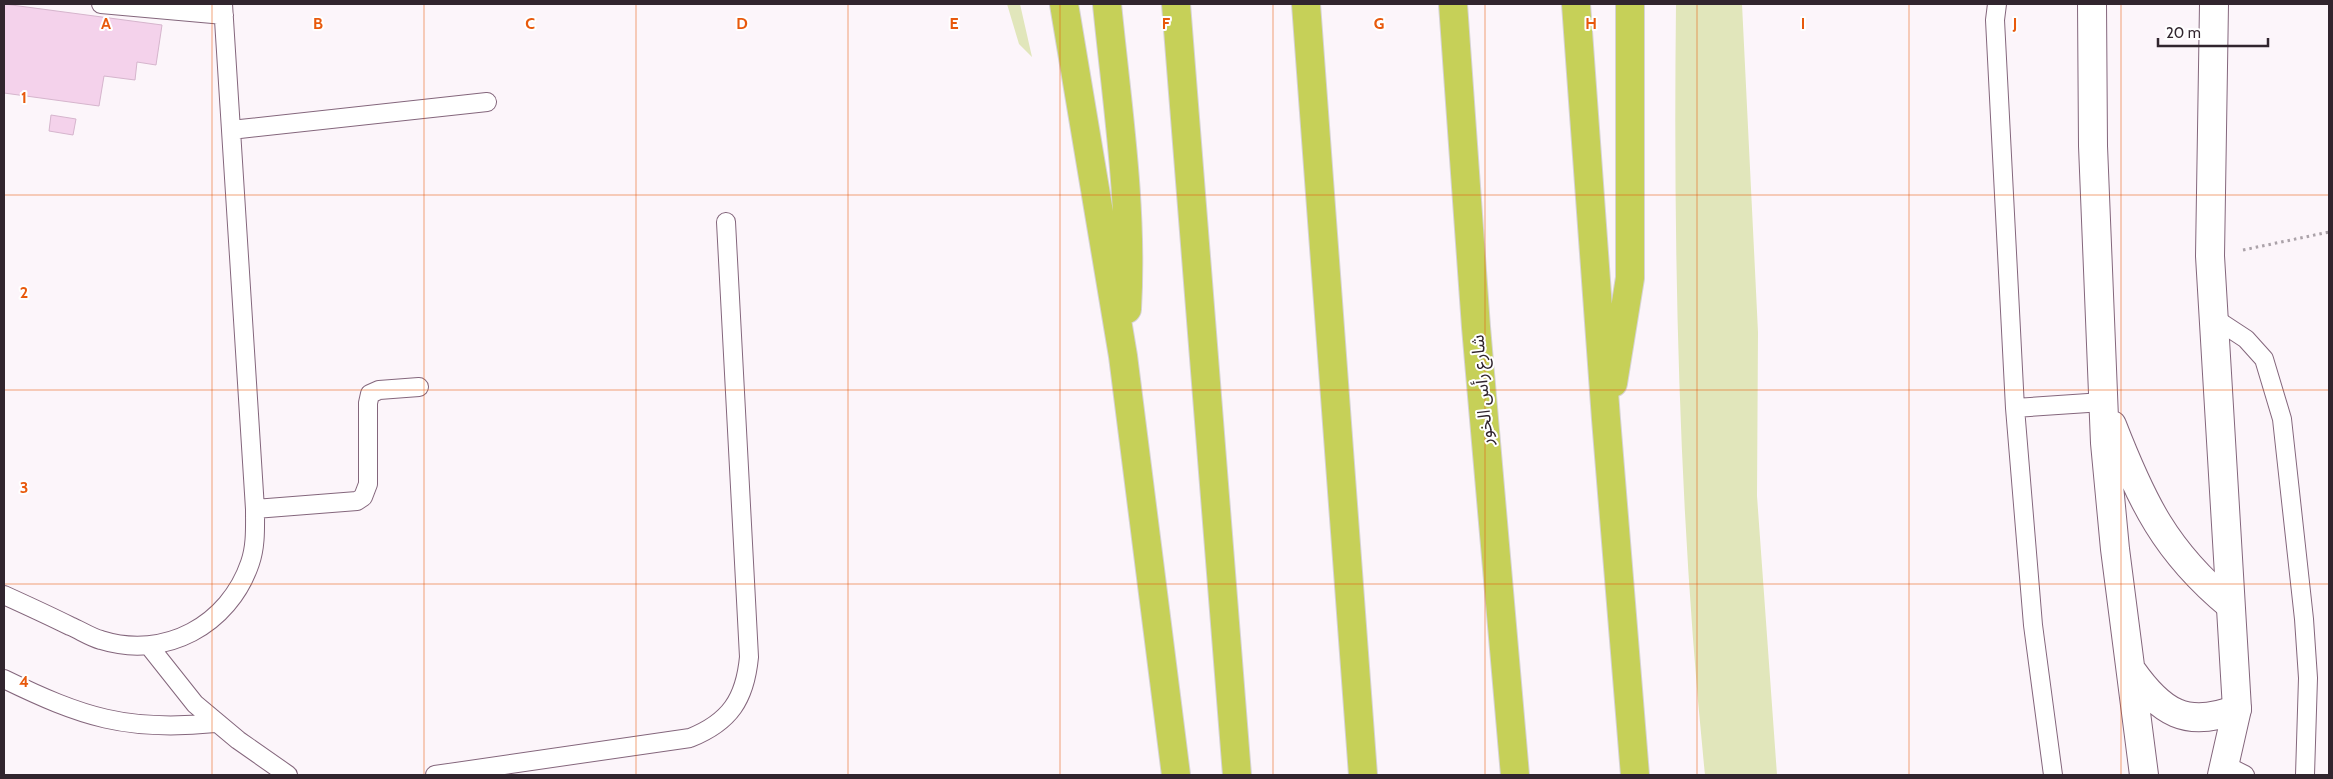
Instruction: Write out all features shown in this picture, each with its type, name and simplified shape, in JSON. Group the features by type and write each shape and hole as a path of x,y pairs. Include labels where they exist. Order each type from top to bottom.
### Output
{"highway":[{"path":"1064,4 1123,356 1176,775"},
{"path":"1107,4 1130,233 1123,356"},
{"path":"1176,4 1237,775"},
{"path":"1306,4 1363,775"},
{"name":"شارع رأس الخور","path":"1453,4 1476,327 1516,775"},
{"path":"1576,4 1606,419 1635,775"},
{"path":"1606,419 1623,332 1630,278 1630,4"}],"street":[{"path":"2092,4 2093,146 2105,443 2144,775"},
{"path":"2214,4 2210,256 2236,710 2230,772"},
{"path":"2103,402 2133,478 2157,524 2191,569 2230,605"},
{"path":"2132,671 2148,694 2174,712 2206,718 2236,710"}],"lane":[{"path":"4,595 100,640 124,645 149,646 173,641 196,632 214,618 230,602 242,583 251,561 255,509 224,9 101,4"},
{"path":"1997,4 1994,20 2015,408 2033,625 2053,775"},
{"path":"231,130 487,102"},
{"path":"435,775 690,738 706,732 721,722 733,709 742,693 749,657 726,222"},
{"path":"2214,318 2246,339 2264,359 2282,419 2304,619 2308,678 2305,775"},
{"path":"255,509 357,500 364,497 368,484 368,398 370,394 379,390 419,387"},
{"path":"2015,408 2103,402"},
{"path":"149,646 195,704 215,723 288,775"},
{"path":"4,680 54,704 106,720 142,726 179,727 215,723"}],"path":[{"path":"2210,256 2329,232"}],"green space":[{"path":"1007,4 1020,4 1032,57 1019,44"},
{"path":"1676,4 1742,4 1758,332 1757,496 1777,775 1705,775 1689,583 1680,390 1676,197"}],"building":[{"path":"4,4 162,25 156,65 137,62 135,80 104,76 99,106 4,93"},
{"path":"51,115 76,119 73,135 49,131"}]}
